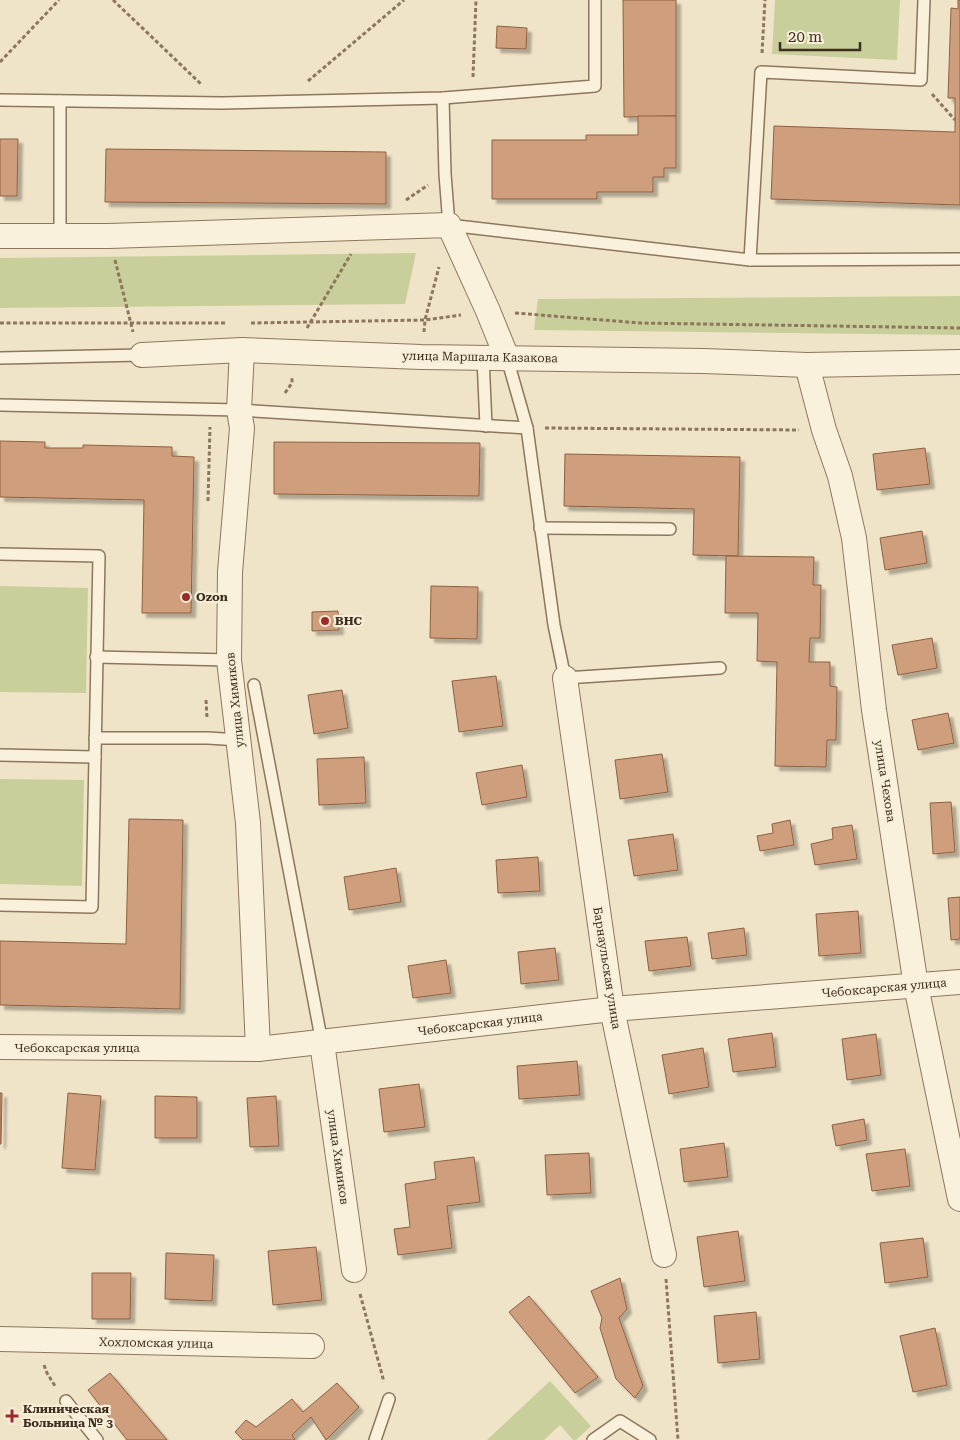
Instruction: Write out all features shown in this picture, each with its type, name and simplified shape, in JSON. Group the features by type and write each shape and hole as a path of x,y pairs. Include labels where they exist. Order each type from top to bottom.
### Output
{"street":[{"path":"0,236 109,236 449,225 507,358"},
{"name":"улица Маршала Казакова","path":"142,355 242,350 422,357 694,361 808,365 960,362"},
{"name":"улица Химиков","path":"242,350 239,410 242,428 230,572 229,660 248,823 258,1050"},
{"name":"улица Чехова","path":"808,365 824,430 840,476 854,538 874,710 916,986 960,1199"},
{"name":"Барнаульская улица","path":"565,678 612,1009 664,1255"},
{"name":"Чебоксарская улица","path":"0,1048 258,1050 612,1009 960,982"},
{"name":"улица Химиков","path":"322,1043 354,1270"},
{"name":"Хохломская улица","path":"0,1339 312,1346"}],"lane":[{"path":"0,100 222,103 444,98 596,86 594,0"},
{"path":"750,260 761,72 921,80 924,0"},
{"path":"444,98 445,174 449,225 750,260 960,260"},
{"path":"60,101 60,236"},
{"name":"улица Маршала Казакова","path":"0,358 142,355"},
{"path":"483,358 486,426"},
{"path":"507,358 527,428 554,625 565,678 720,668"},
{"path":"0,405 239,410 527,428"},
{"path":"540,528 670,529"},
{"path":"0,554 98,556 92,907 0,905"},
{"path":"96,657 229,660"},
{"path":"254,685 322,1043"},
{"path":"95,738 208,738 238,740"},
{"path":"0,755 95,756"},
{"path":"375,1440 389,1400"},
{"path":"66,1401 97,1440"},
{"path":"593,1440 620,1421 650,1440"}],"path":[{"path":"0,62 59,0"},
{"path":"113,0 222,103"},
{"path":"285,101 404,0"},
{"path":"472,96 476,0"},
{"path":"761,72 765,0"},
{"path":"921,80 955,120"},
{"path":"109,236 130,324 142,355"},
{"path":"422,357 426,320 440,263"},
{"path":"250,323 426,320 488,311 640,323 960,328"},
{"path":"0,323 230,323"},
{"path":"527,428 824,430"},
{"path":"664,1255 678,1440"},
{"path":"354,1270 389,1400"},
{"path":"37,1340 46,1373 66,1401"}],"green space":[{"path":"775,0 900,0 897,60 772,54"},
{"path":"416,253 405,304 0,308 0,258"},
{"path":"960,296 960,335 534,330 538,299"},
{"path":"0,586 88,588 86,693 0,692"},
{"path":"0,779 84,780 82,886 0,884"},
{"path":"550,1381 591,1426 576,1440 573,1440 560,1425 544,1440 487,1440"}],"building":[{"path":"623,0 676,0 676,116 624,117"},
{"path":"958,0 960,0 960,205 771,199 774,126 955,132 955,98 948,98 951,8 958,9"},
{"path":"497,26 527,28 526,49 496,48"},
{"path":"638,116 676,116 676,168 664,168 664,177 653,177 653,192 597,192 597,199 492,199 492,140 586,140 586,135 638,135"},
{"path":"0,139 18,139 17,196 0,196"},
{"path":"106,149 386,152 386,204 105,202"},
{"path":"0,441 45,442 45,448 83,448 83,445 172,447 172,456 194,457 191,613 142,613 144,500 0,497"},
{"path":"274,442 480,443 479,496 274,494"},
{"path":"925,448 930,484 877,490 873,454"},
{"path":"565,454 740,457 738,556 693,555 694,509 564,506"},
{"path":"922,531 927,563 885,570 880,538"},
{"path":"726,556 814,557 813,585 821,585 820,638 810,638 809,662 830,662 830,686 837,687 836,740 827,740 826,767 775,766 777,662 757,661 758,613 725,613"},
{"path":"431,586 478,587 477,639 430,638"},
{"name":"ВНС","path":"338,611 339,630 312,631 312,612"},
{"path":"932,638 937,668 898,675 892,645"},
{"path":"496,676 503,726 459,732 452,681"},
{"path":"342,690 348,728 314,734 308,695"},
{"path":"948,713 954,743 918,750 912,720"},
{"path":"662,754 668,792 620,799 615,760"},
{"path":"364,757 366,803 319,805 317,759"},
{"path":"522,765 527,797 482,805 476,773"},
{"path":"951,802 955,852 933,854 930,803"},
{"path":"129,819 183,820 180,1009 0,1005 0,941 126,944"},
{"path":"790,820 794,845 760,851 757,836 773,833 772,824"},
{"path":"852,825 857,859 815,865 811,844 833,839 832,828"},
{"path":"673,834 678,870 634,876 628,840"},
{"path":"538,857 540,891 498,893 496,860"},
{"path":"396,868 401,902 349,910 344,877"},
{"path":"960,897 960,939 951,940 948,898"},
{"path":"858,911 861,953 819,956 816,914"},
{"path":"744,928 747,955 712,959 708,933"},
{"path":"687,937 691,966 649,971 645,941"},
{"path":"555,948 559,980 521,984 518,952"},
{"path":"446,960 451,993 413,998 408,966"},
{"path":"772,1033 776,1067 733,1072 728,1039"},
{"path":"876,1034 881,1075 847,1080 842,1039"},
{"path":"703,1048 709,1087 669,1094 662,1055"},
{"path":"577,1061 580,1095 519,1099 517,1066"},
{"path":"419,1084 425,1127 384,1132 379,1089"},
{"path":"0,1093 2,1093 1,1144 0,1144"},
{"path":"68,1093 101,1096 95,1170 62,1168"},
{"path":"155,1096 197,1097 197,1138 155,1138"},
{"path":"276,1096 279,1146 250,1147 247,1098"},
{"path":"864,1119 867,1140 836,1146 832,1125"},
{"path":"724,1143 728,1177 684,1182 680,1149"},
{"path":"905,1149 910,1186 872,1191 866,1154"},
{"path":"589,1153 591,1193 547,1195 545,1155"},
{"path":"474,1157 480,1202 447,1206 452,1248 398,1255 394,1229 410,1227 405,1184 436,1179 434,1162"},
{"path":"738,1231 745,1281 704,1287 697,1237"},
{"path":"923,1238 928,1277 885,1283 880,1243"},
{"path":"316,1247 322,1300 273,1305 268,1251"},
{"path":"166,1253 214,1255 212,1301 165,1299"},
{"path":"92,1273 131,1273 130,1319 92,1319"},
{"path":"620,1278 627,1309 619,1318 643,1386 635,1398 616,1379 600,1328 602,1318 591,1291"},
{"path":"529,1296 598,1377 575,1393 509,1312"},
{"path":"756,1312 760,1359 718,1363 714,1316"},
{"path":"935,1328 947,1385 913,1392 900,1336"},
{"path":"110,1373 167,1440 127,1440 88,1390"},
{"path":"337,1383 359,1407 326,1440 311,1417 292,1435 295,1440 243,1440 235,1432 246,1420 256,1427 292,1399 303,1412"}],"place":[{"name":"Ozon","path":"186,597"},
{"name":"ВНС","path":"325,621"},
{"name":"Клиническая Больница № 3","path":"12,1416"}]}
